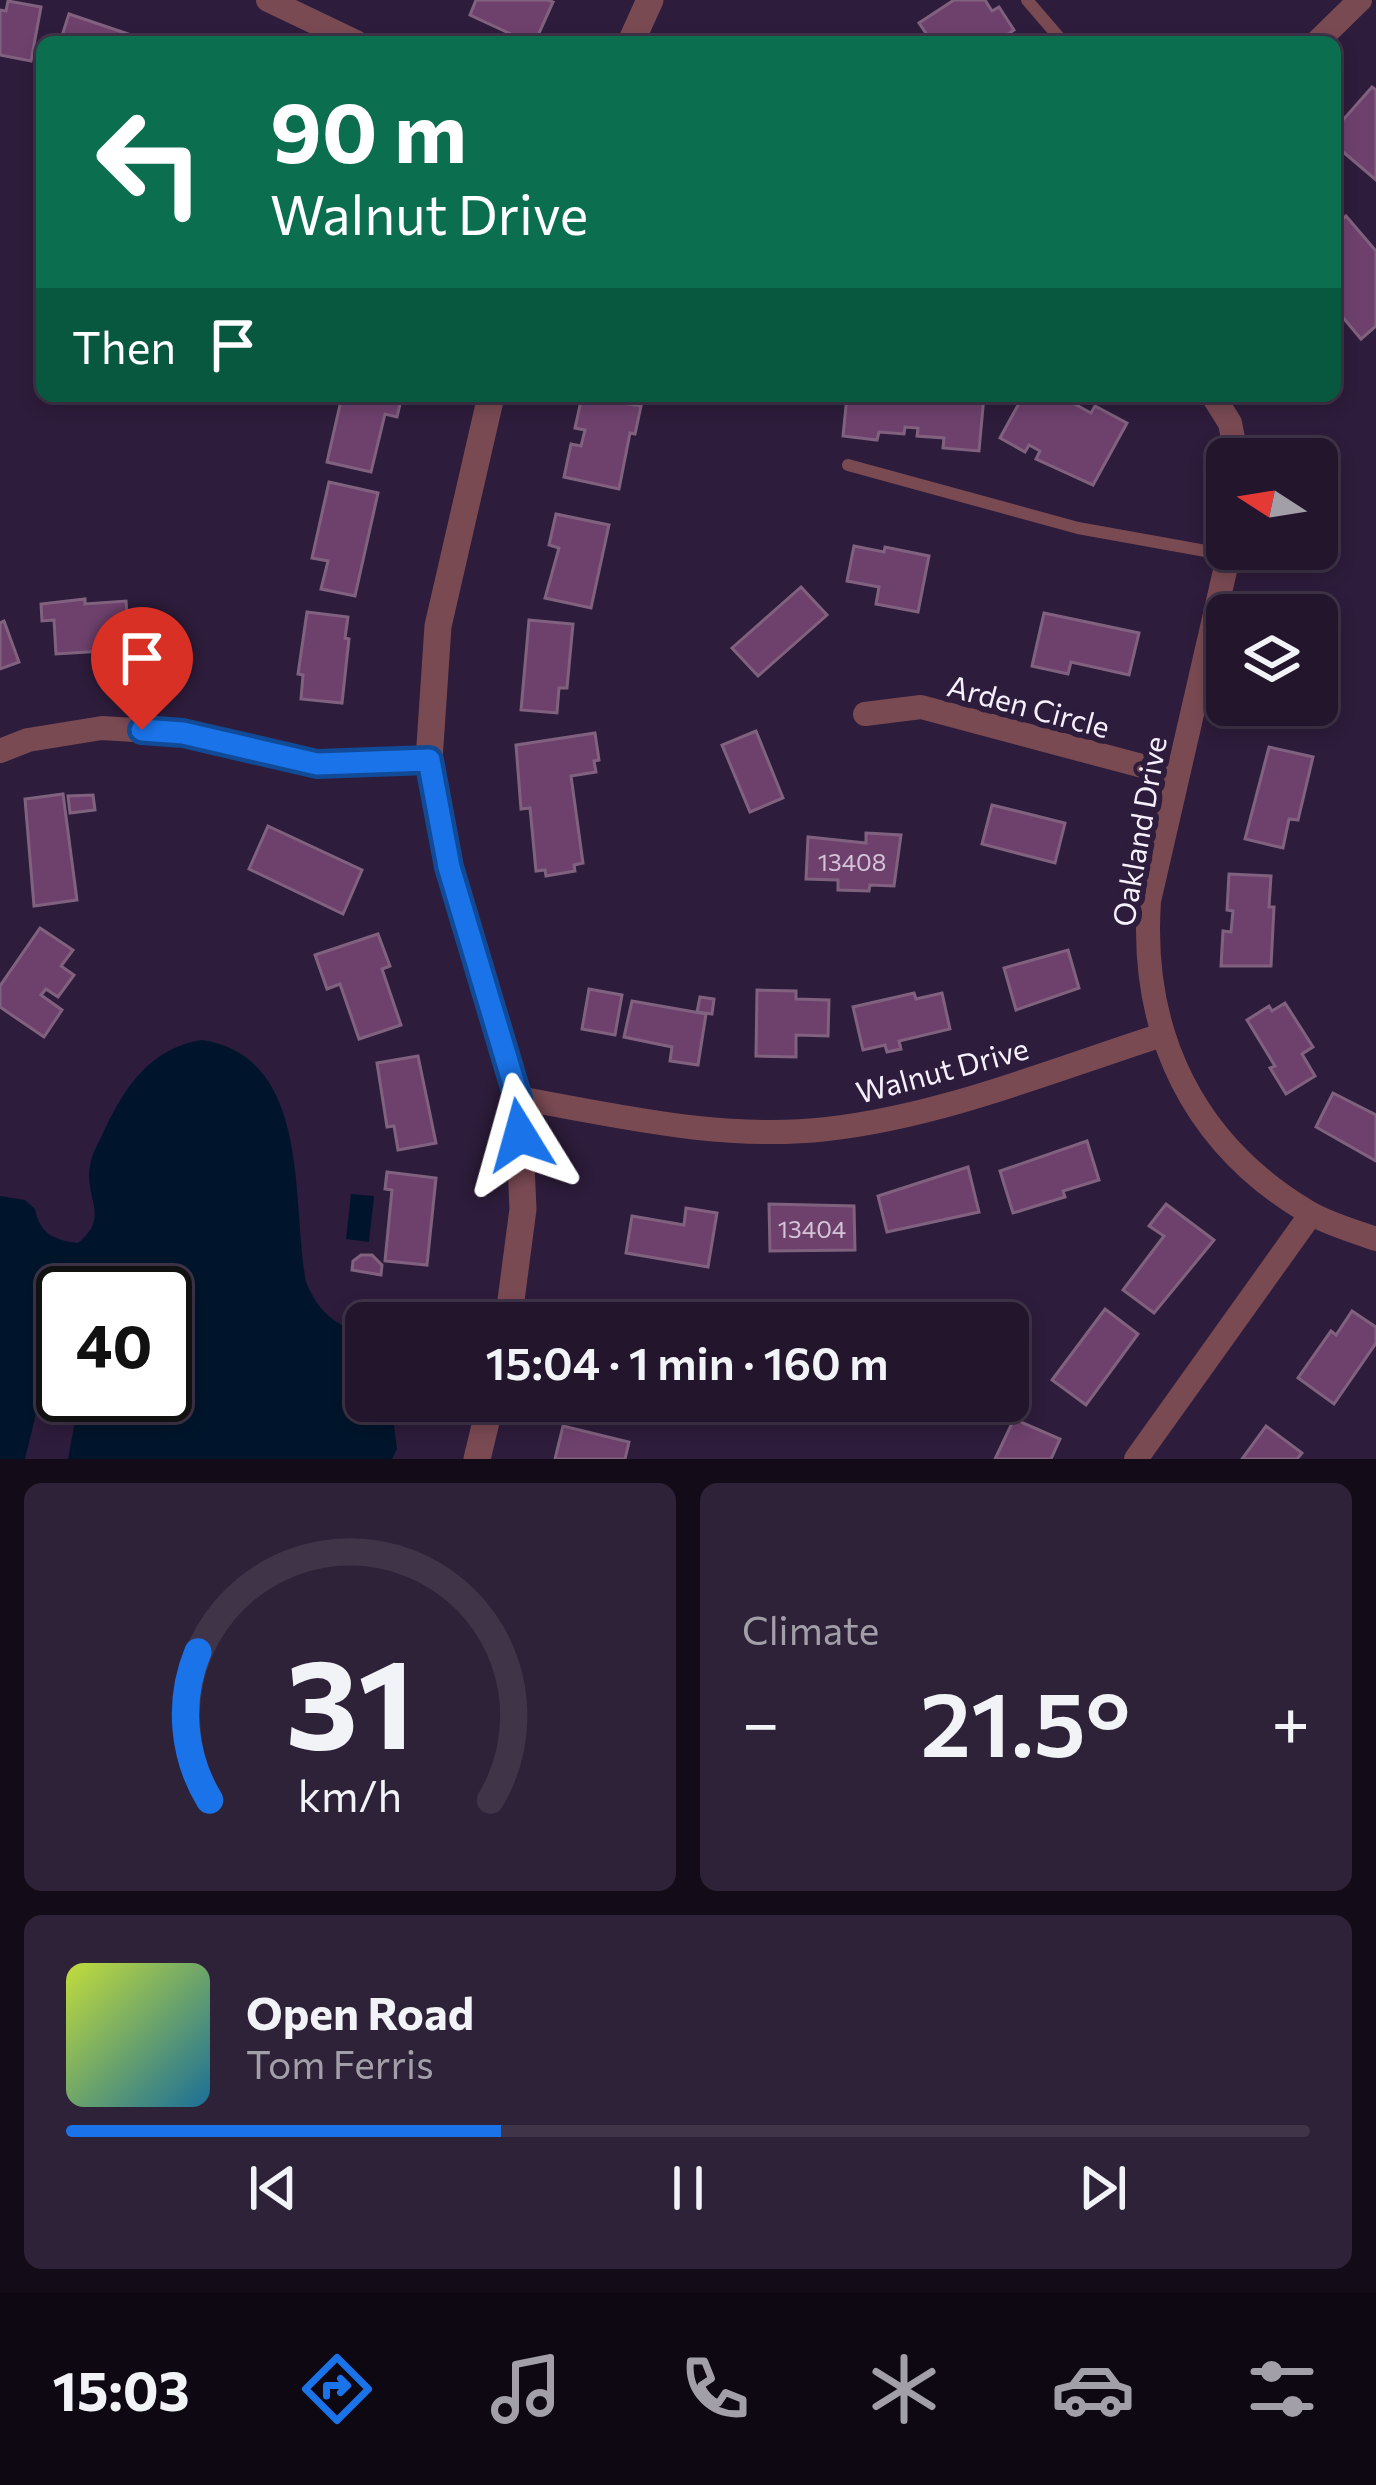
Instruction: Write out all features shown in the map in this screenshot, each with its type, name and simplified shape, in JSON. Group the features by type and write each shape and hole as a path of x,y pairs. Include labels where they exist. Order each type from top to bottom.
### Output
{"street":[{"path":"268,0 343,36"},
{"path":"634,36 650,0"},
{"path":"1323,36 1360,0"},
{"path":"490,402 439,626 429,760 449,867 518,1098 523,1209 511,1302"},
{"path":"1217,402 1233,438"},
{"name":"Oakland Drive","path":"1225,570 1149,902 1146,939 1162,1035 1192,1103 1224,1148 1311,1214 1376,1239"},
{"name":"Arden Circle","path":"865,714 920,707 1176,775"},
{"path":"0,751 28,740 102,728 183,733 317,764 429,760"},
{"name":"Walnut Drive","path":"518,1098 702,1130 826,1129 937,1108 1162,1035"},
{"path":"1136,1459 1311,1214"},
{"path":"477,1459 486,1422"}],"lane":[{"path":"1027,0 1058,36"},
{"path":"848,465 1078,527 1206,548"}],"water":[{"path":"202,1040 237,1052 263,1073 279,1102 296,1174 306,1282 317,1303 345,1327 345,1422 394,1422 397,1449 392,1459 68,1459 75,1422 192,1422 192,1266 36,1266 36,1413 25,1459 0,1459 0,1196 25,1200 49,1234 78,1243 93,1224 92,1157 112,1114 154,1060"},
{"path":"351,1194 374,1196 369,1242 346,1239"}],"building":[{"path":"476,0 553,2 538,36 515,36 470,15"},
{"path":"954,0 985,0 992,11 999,7 1014,30 1005,36 928,36 919,23"},
{"path":"8,1 41,7 31,61 0,55 0,10 6,11"},
{"path":"69,14 134,36 62,36"},
{"path":"1372,87 1376,90 1376,180 1341,150 1341,122"},
{"path":"1346,216 1376,251 1376,326 1361,339 1341,315 1341,221"},
{"path":"341,402 401,402 397,417 385,414 371,472 327,462"},
{"path":"581,402 641,406 635,434 630,433 619,489 564,477 571,444 581,446 585,430 575,428"},
{"path":"846,402 983,402 979,451 943,448 944,438 917,436 918,428 905,427 904,434 879,432 877,440 843,436"},
{"path":"1020,402 1071,402 1091,413 1095,406 1127,423 1093,485 1036,459 1040,451 1029,445 1025,452 1000,438"},
{"path":"329,482 378,493 355,596 321,589 328,561 312,558"},
{"path":"556,514 609,525 591,608 545,598 559,548 549,545"},
{"path":"854,546 929,556 918,612 876,604 879,587 847,581"},
{"path":"801,587 827,615 758,676 732,648"},
{"path":"85,599 85,604 126,601 129,641 103,643 103,651 56,654 54,620 42,621 41,604"},
{"path":"307,612 348,617 342,703 301,699 303,675 298,674"},
{"path":"1044,613 1139,633 1129,675 1071,662 1068,674 1032,666"},
{"path":"529,620 573,624 567,688 559,688 557,713 521,710"},
{"path":"4,621 19,662 0,669 0,623"},
{"path":"756,731 783,798 750,812 722,745"},
{"path":"595,733 596,772 571,776 583,863 574,865 575,871 546,876 545,870 536,871 530,808 521,809 516,745"},
{"path":"1269,747 1313,757 1298,820 1289,819 1283,848 1245,839"},
{"path":"63,794 77,900 34,906 25,799"},
{"path":"93,795 95,810 70,813 68,796"},
{"path":"992,805 1065,823 1055,863 982,844"},
{"path":"268,826 362,870 343,914 249,869"},
{"path":"866,833 901,835 894,886 838,890 838,880 806,879 808,837 866,843"},
{"path":"1229,874 1271,876 1271,966 1221,966 1223,931 1231,932 1233,911 1227,910"},
{"path":"40,928 73,950 61,966 74,975 58,997 46,989 41,995 62,1010 44,1037 0,1007 0,986"},
{"path":"378,934 390,966 382,969 401,1025 359,1039 340,984 327,989 315,955"},
{"path":"1068,950 1079,988 1016,1010 1004,968"},
{"path":"589,989 622,995 615,1035 582,1029"},
{"path":"757,990 796,991 796,999 829,1000 828,1036 796,1035 796,1057 756,1056"},
{"path":"914,993 916,999 942,993 950,1029 899,1041 901,1049 887,1052 885,1045 863,1050 853,1007"},
{"path":"700,997 714,999 712,1014 697,1012"},
{"path":"632,1001 706,1014 698,1065 670,1061 672,1047 624,1037"},
{"path":"1285,1003 1313,1047 1302,1054 1315,1076 1286,1094 1247,1020 1269,1006 1272,1011"},
{"path":"418,1056 436,1143 398,1150 394,1126 387,1127 377,1063"},
{"path":"1333,1093 1376,1115 1376,1161 1316,1127"},
{"path":"1087,1141 1099,1180 1063,1191 1065,1197 1013,1213 1000,1171"},
{"path":"968,1167 979,1212 887,1232 878,1196"},
{"path":"387,1172 436,1178 427,1265 385,1261 392,1190 385,1189"},
{"path":"769,1204 854,1206 855,1250 770,1251"},
{"path":"1166,1204 1214,1240 1154,1313 1123,1290 1164,1236 1149,1226"},
{"path":"686,1208 717,1213 708,1267 626,1253 632,1216 684,1225"},
{"path":"372,1255 382,1265 381,1275 352,1270 353,1261"},
{"path":"1105,1309 1138,1334 1086,1405 1052,1380"},
{"path":"1352,1311 1376,1327 1376,1343 1334,1404 1298,1378 1331,1331 1336,1335"},
{"path":"1013,1422 1060,1439 1051,1459 995,1459"},
{"path":"563,1426 629,1442 625,1459 555,1459"},
{"path":"1266,1426 1302,1453 1297,1459 1242,1459"}],"route":[{"path":"142,730 183,733 317,764 429,760 449,867 518,1098 520,1135"}]}
